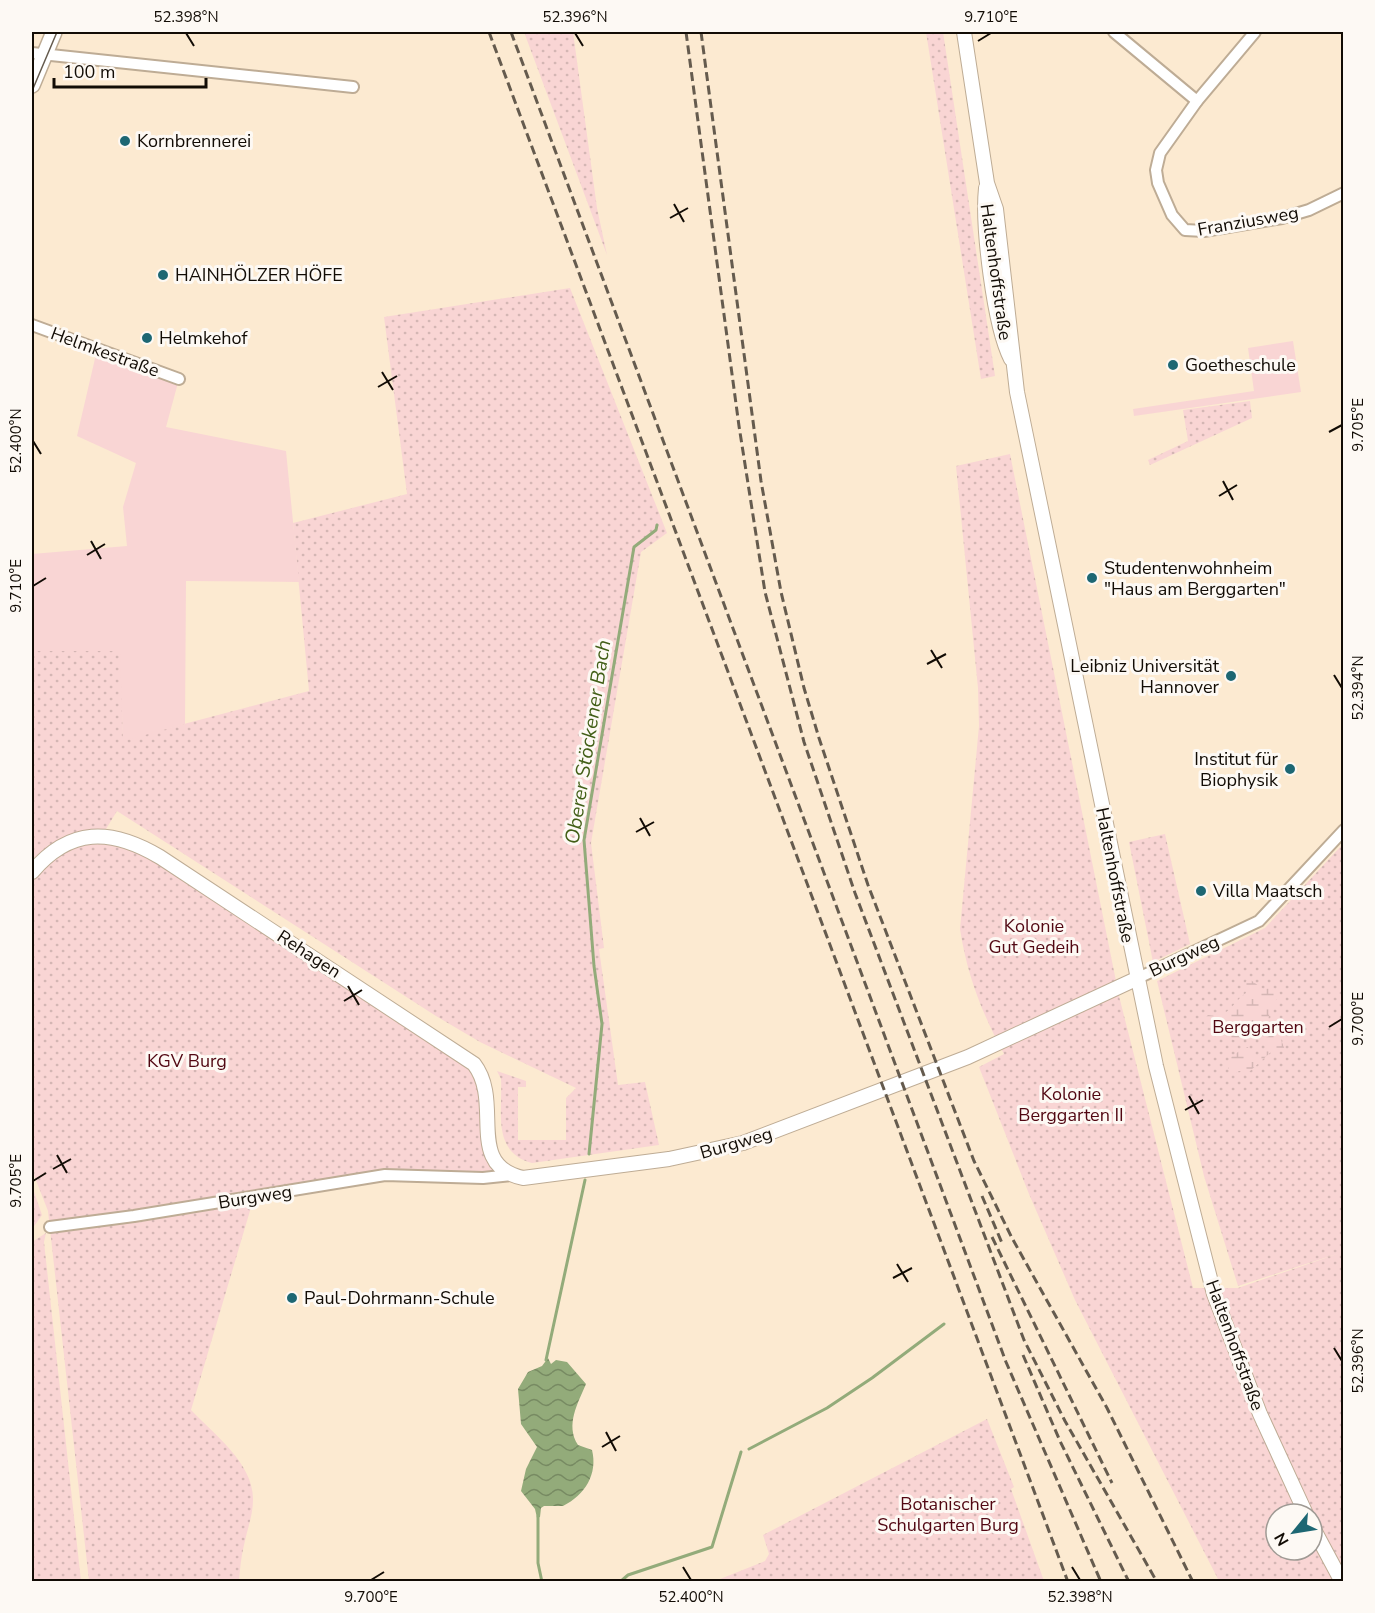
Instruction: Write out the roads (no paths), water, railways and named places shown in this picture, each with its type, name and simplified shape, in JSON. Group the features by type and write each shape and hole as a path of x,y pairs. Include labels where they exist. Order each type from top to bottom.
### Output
{"main road":[{"path":"32,85 41,54 54,32"}],"street":[{"name":"Haltenhoffstraße","path":"964,32 987,183 996,209 1013,341 1011,359 1136,979 1174,1141 1214,1294 1260,1414 1300,1502"},
{"path":"1114,32 1197,102 1255,32"},
{"path":"41,54 353,87"},
{"name":"Franziusweg","path":"1197,102 1161,153 1156,170 1158,183 1172,215 1185,230 1204,231 1282,218 1309,210 1344,193"},
{"name":"Helmkestraße","path":"32,325 179,379"},
{"name":"Burgweg","path":"50,1227 134,1216 385,1175 534,1177 703,1154 743,1143 968,1057 1259,921 1344,830"},
{"name":"Rehagen","path":"32,872 55,848 92,836 120,838 160,857 474,1064 482,1074 488,1095 488,1144 495,1162 511,1175"},
{"path":"1324,1548 1342,1581"}],"water":[{"path":"548,1358 551,1364 556,1360 567,1362 586,1384 574,1414 573,1430 578,1445 592,1450 593,1467 588,1483 578,1496 563,1506 544,1506 541,1508 540,1517 537,1518 535,1509 521,1491 526,1469 537,1447 521,1424 518,1389 528,1372 542,1366"}],"waterway":[{"name":"Oberer Stöckener Bach","path":"589,1154 602,1024 594,966 584,840 634,547 656,530 657,525"},
{"name":"Oberer Stöckener Bach","path":"546,1360 585,1180"},
{"path":"749,1449 827,1408 872,1378 944,1324"},
{"path":"620,1582 628,1575 712,1547 741,1452"},
{"name":"Oberer Stöckener Bach","path":"538,1516 538,1563 542,1582"}],"tram line":[{"path":"32,91 57,32"}],"railway":[{"path":"489,32 1068,1582"},
{"path":"511,32 1006,1362 1101,1582"},
{"path":"686,32 739,426 765,592 804,742 855,893 1024,1340 1065,1421 1157,1582"},
{"path":"701,32 761,481 781,592 804,688 819,738 868,885 974,1161 1012,1238 1107,1408 1193,1582"},
{"path":"982,1196 1002,1243"},
{"path":"992,1237 1112,1483"},
{"path":"1023,1355 1060,1441 1129,1582"}],"place":[{"name":"Kornbrennerei","path":"125,141"},
{"name":"HAINHÖLZER HÖFE","path":"163,275"},
{"name":"Helmkehof","path":"147,338"},
{"name":"Goetheschule","path":"1173,365"},
{"name":"Studentenwohnheim \"Haus am Berggarten\"","path":"1092,578"},
{"name":"Leibniz Universität Hannover","path":"1231,676"},
{"name":"Institut für Biophysik","path":"1290,769"},
{"name":"Villa Maatsch","path":"1201,891"},
{"name":"Paul-Dohrmann-Schule","path":"292,1298"}],"park label":[{"name":"Kolonie Gut Gedeih","path":"1034,936"},
{"name":"Berggarten","path":"1258,1027"},
{"name":"KGV Burg","path":"187,1061"},
{"name":"Kolonie Berggarten II","path":"1071,1104"},
{"name":"Botanischer Schulgarten Burg","path":"948,1514"}]}
